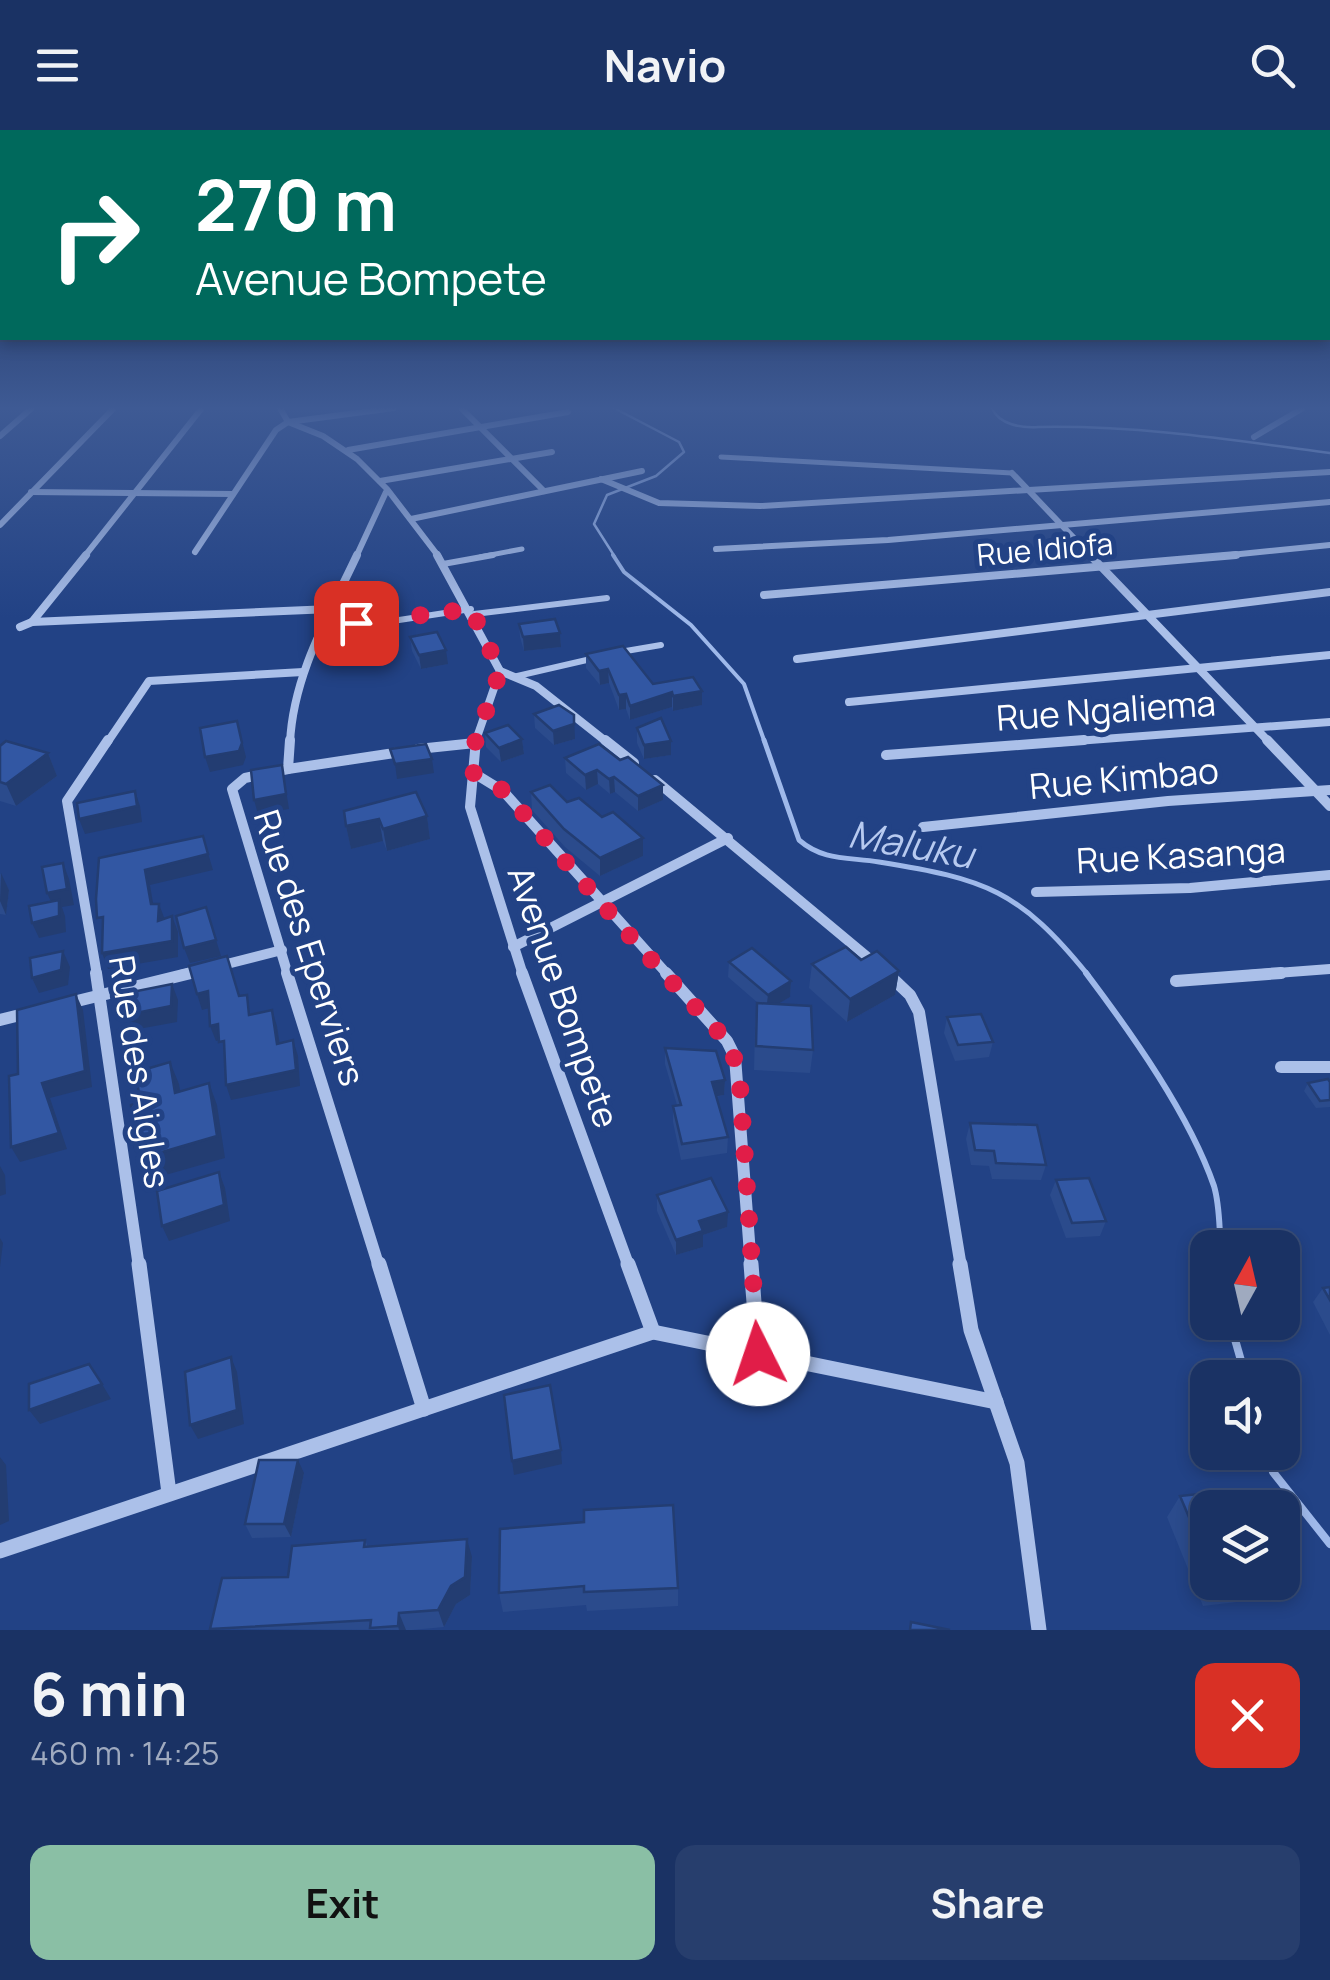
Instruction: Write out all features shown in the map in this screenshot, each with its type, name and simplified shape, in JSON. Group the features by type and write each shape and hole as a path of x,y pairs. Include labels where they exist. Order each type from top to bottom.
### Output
{"street":[{"path":"0,525 45,478"},
{"path":"32,622 146,478"},
{"path":"195,552 244,478"},
{"path":"374,478 443,564 506,674 546,693 728,838 915,1002 942,1140 971,1330 1008,1430 1025,1501 1039,1630"},
{"path":"383,487 423,478"},
{"path":"531,478 544,491"},
{"path":"410,519 606,478"},
{"path":"1017,478 1330,806"},
{"path":"601,479 659,503 750,506 1217,478"},
{"name":"Rue des Eperviers","path":"383,487 303,672 291,717 288,769 245,778 232,789 232,796 424,1409"},
{"path":"31,492 233,494"},
{"path":"716,550 1064,526 1330,502"},
{"name":"Rue Idiofa","path":"764,595 1104,568 1330,545"},
{"path":"797,659 1150,618 1330,592"},
{"path":"20,627 32,622 331,609"},
{"path":"849,702 1330,655"},
{"name":"Rue des Aigles","path":"169,1493 101,995 67,802 146,684 159,678 303,672"},
{"name":"Avenue Bompete","path":"506,674 475,743 470,807 512,948 654,1332"},
{"name":"Rue Ngaliema","path":"886,755 1330,722"},
{"path":"288,769 475,743"},
{"path":"472,772 504,791 727,1041 736,1057 758,1354"},
{"name":"Rue Kimbao","path":"924,827 1168,800 1330,790"},
{"path":"512,948 728,838"},
{"name":"Rue Kasanga","path":"1036,892 1190,888 1330,874"},
{"path":"50,1008 282,950"},
{"path":"1176,981 1330,969"},
{"path":"0,1020 34,1012"},
{"path":"1281,1068 1330,1067"},
{"path":"0,1551 654,1332 996,1402"}],"lane":[{"path":"443,564 522,550"},
{"path":"326,624 386,622 606,598"},
{"path":"506,674 661,645"}],"building":[{"path":"555,619 560,633 523,637 519,624"},
{"path":"437,632 446,650 419,655 410,637"},
{"path":"623,646 653,684 693,677 702,691 673,696 672,692 630,706 626,694 619,695 608,669 599,671 586,654"},
{"path":"559,705 574,715 574,724 553,731 534,714"},
{"path":"661,718 671,741 644,745 637,728"},
{"path":"237,721 242,743 239,751 205,757 200,728"},
{"path":"508,725 522,739 499,748 485,733"},
{"path":"6,741 48,753 6,784 0,782 0,746"},
{"path":"426,744 432,759 395,764 390,749"},
{"path":"599,744 620,760 628,757 663,785 638,796 614,777 609,779 597,770 585,775 565,758"},
{"path":"282,765 286,794 254,800 251,770"},
{"path":"550,785 567,802 579,798 602,817 613,812 643,838 600,858 564,829 531,792"},
{"path":"135,791 137,806 79,819 77,803"},
{"path":"416,792 427,816 383,829 379,819 346,826 344,811"},
{"path":"203,836 208,854 145,870 151,904 159,904 158,921 172,916 172,941 102,953 103,917 97,918 96,899 99,858"},
{"path":"63,863 67,889 47,893 42,867"},
{"path":"59,900 59,916 32,923 29,906"},
{"path":"206,907 216,940 184,948 176,916"},
{"path":"846,947 861,960 877,951 899,971 850,999 812,964"},
{"path":"752,948 791,981 768,995 729,962"},
{"path":"63,951 61,970 32,978 30,958"},
{"path":"227,956 239,996 247,995 249,1015 272,1010 277,1044 293,1040 296,1070 226,1085 224,1041 219,1042 218,1024 210,1026 208,991 197,994 189,966"},
{"path":"172,984 171,1006 126,1015 127,993"},
{"path":"76,994 85,1071 42,1083 59,1133 11,1147 9,1076 18,1074 17,1010"},
{"path":"757,1003 811,1006 813,1050 756,1046"},
{"path":"981,1014 993,1042 958,1045 947,1017"},
{"path":"665,1048 716,1051 725,1080 712,1082 728,1137 682,1144 673,1106 681,1105"},
{"path":"170,1062 175,1093 209,1083 217,1136 152,1155 151,1142 135,1147 131,1105 140,1102 136,1072"},
{"path":"1328,1079 1330,1100 1320,1101 1308,1083"},
{"path":"970,1123 1037,1125 1046,1165 996,1163 994,1151 975,1150"},
{"path":"219,1172 224,1205 162,1226 157,1191"},
{"path":"711,1178 728,1212 699,1221 703,1231 676,1240 657,1195"},
{"path":"1089,1178 1106,1221 1072,1223 1056,1180"},
{"path":"231,1357 237,1410 190,1425 185,1372"},
{"path":"89,1364 102,1384 29,1410 29,1384"},
{"path":"550,1385 561,1450 512,1461 504,1395"},
{"path":"259,1460 298,1460 284,1524 245,1524"},
{"path":"1190,1495 1190,1520 1180,1496"},
{"path":"673,1505 678,1588 584,1592 584,1586 499,1593 500,1529 584,1522 584,1510"},
{"path":"467,1539 465,1577 451,1586 438,1610 399,1613 398,1626 370,1628 371,1620 210,1629 222,1578 288,1577 292,1546 365,1540 364,1547"},
{"path":"911,1622 950,1630 910,1630"}],"waterway":[{"name":"Maluku","path":"615,557 594,524 607,495 651,478"},
{"name":"Maluku","path":"613,555 624,572 691,625 744,684 765,743"},
{"name":"Maluku","path":"764,740 799,840 808,847 837,857 947,875 998,893 1041,924 1088,975"},
{"path":"1086,973 1140,1048 1190,1131 1214,1186 1220,1230"},
{"name":"Maluku","path":"1235,1340 1241,1360"},
{"name":"Maluku","path":"1272,1470 1330,1544"}],"route":[{"path":"356,623 471,609 500,671 475,743 472,772 504,791 727,1041 736,1057 758,1354"}]}
